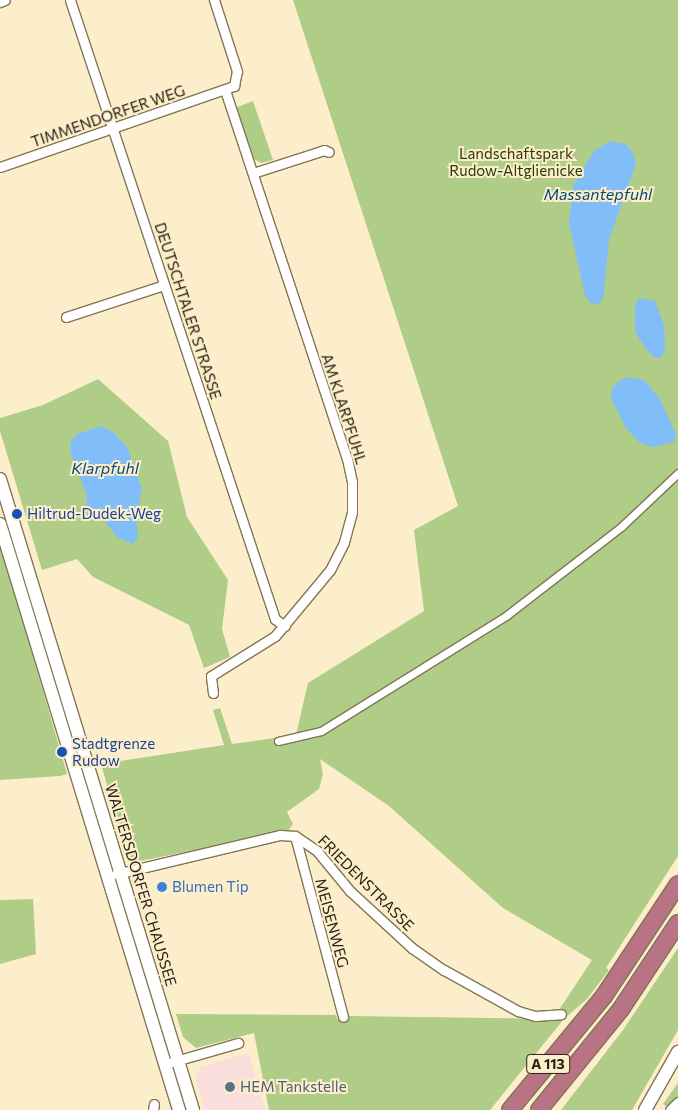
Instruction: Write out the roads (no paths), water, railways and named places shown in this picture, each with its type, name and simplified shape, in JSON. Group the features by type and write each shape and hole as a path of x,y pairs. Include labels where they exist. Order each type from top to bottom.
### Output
{"highway":[{"name":"A 113","path":"510,1110 604,996 678,884"},
{"name":"A 113","path":"539,1110 547,1104 639,982 678,923"}],"main road":[{"name":"WALTERSDORFER CHAUSSEE","path":"0,479 3,497 114,875 179,1110"},
{"name":"WALTERSDORFER CHAUSSEE","path":"0,524 114,875 178,1060 193,1110"},
{"path":"645,1110 678,1052"}],"street":[{"path":"0,2 5,0"},
{"name":"DEUTSCHTALER STRASSE","path":"70,0 275,619 285,626"},
{"path":"214,0 237,71 234,86 225,91"},
{"name":"TIMMENDORFER WEG","path":"0,166 225,91"},
{"name":"AM KLARPFUHL","path":"213,693 211,676 250,654 285,626 330,570 344,542 352,512 352,482 225,91"},
{"path":"253,173 324,150 329,152"},
{"path":"66,317 164,285"},
{"path":"278,741 321,731 507,615 622,526 678,474"},
{"name":"FRIEDENSTRASSE","path":"114,875 280,835 295,836 317,851 350,891 412,948 444,970 518,1011 535,1016 560,1014"},
{"name":"MEISENWEG","path":"295,836 343,1017"},
{"path":"165,1064 238,1043"},
{"path":"670,1110 678,1102"}],"water":[{"name":"Massantepfuhl","path":"610,141 625,144 632,151 636,164 609,240 603,299 598,304 591,303 585,296 569,223 573,186 594,151"},
{"path":"639,298 655,301 664,325 665,350 661,358 655,358 646,349 635,332 635,305"},
{"path":"628,377 644,380 660,399 676,434 674,442 654,447 640,443 626,428 611,399 612,388 619,381"},
{"name":"Klarpfuhl","path":"101,426 113,432 127,447 142,489 136,516 138,537 133,544 118,538 95,509 86,505 87,496 70,451 71,441 77,434"}],"place":[{"name":"Hiltrud-Dudek-Weg","path":"17,514"},
{"name":"Stadtgrenze Rudow","path":"62,752"},
{"name":"Blumen Tip","path":"162,887"},
{"name":"HEM Tankstelle","path":"230,1087"}],"park label":[{"name":"Landschaftspark Rudow-Altglienicke","path":"516,162"}]}
